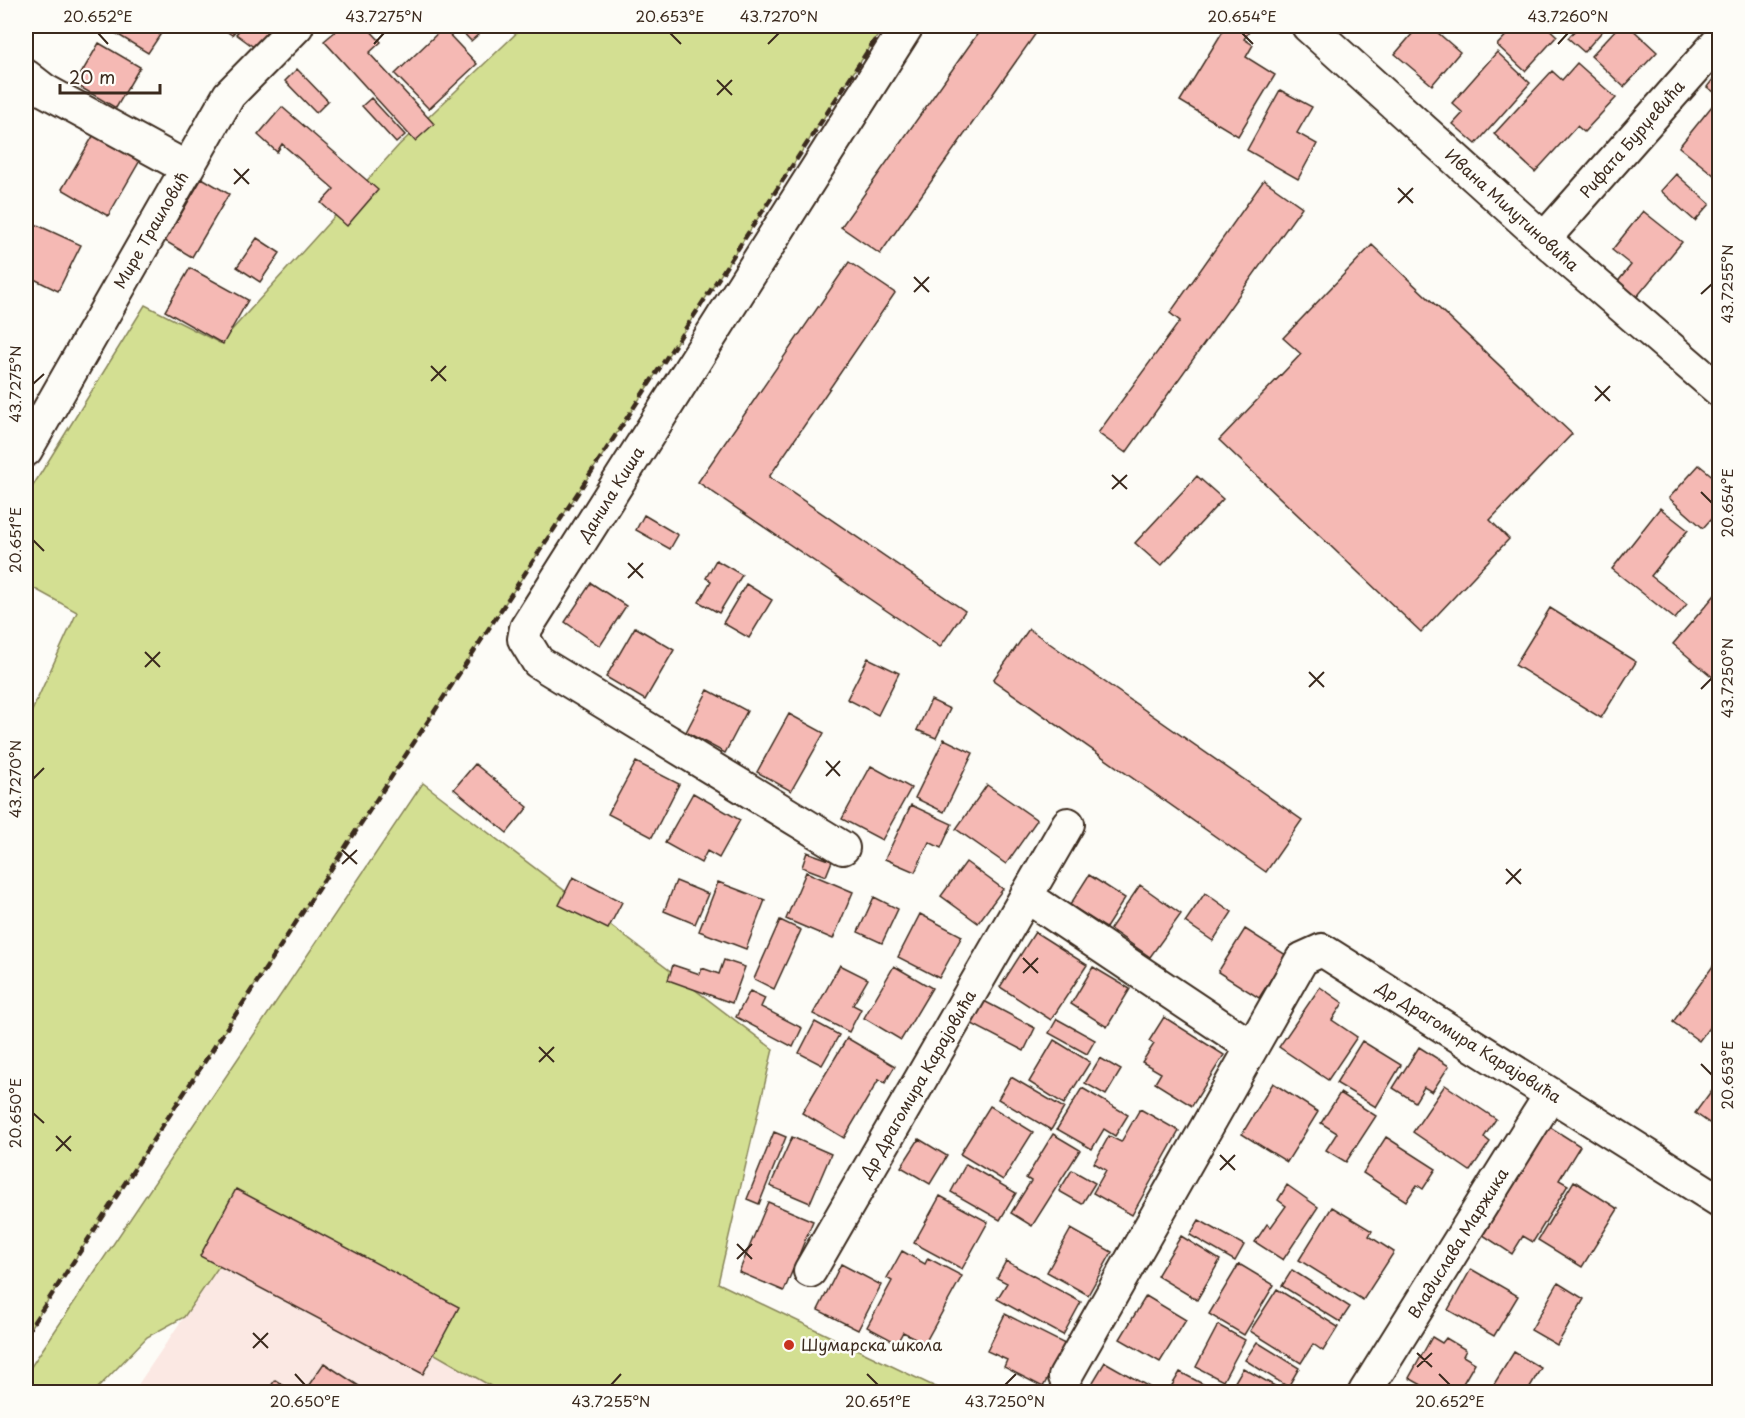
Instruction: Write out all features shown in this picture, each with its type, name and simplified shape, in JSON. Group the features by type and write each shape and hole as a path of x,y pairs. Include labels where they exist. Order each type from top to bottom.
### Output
{"street":[{"name":"Мире Траиловић","path":"26,450 230,95 297,26"},
{"name":"Данила Киша","path":"843,848 538,662 524,639 526,628 907,26"},
{"name":"Ивана Милутиновића","path":"1308,26 1544,239 1719,391"},
{"name":"Рифата Бурџевића","path":"1544,239 1719,40"},
{"path":"26,76 44,90 187,168"},
{"name":"Др Драгомира Карајовића","path":"810,1271 1068,824"},
{"path":"1026,896 1252,1047"},
{"name":"Др Драгомира Карајовића","path":"1065,1377 1302,959 1322,950 1719,1201"},
{"name":"Владислава Маржика","path":"1365,1392 1551,1094"}],"shaded area":[{"path":"236,1240 501,1392 133,1392"}],"green space":[{"path":"524,26 884,26 26,1334 26,724 77,612 26,584 26,497 145,305 220,343 399,145"},
{"path":"423,783 773,1049 718,1283 946,1392 501,1392 237,1240 184,1317 147,1337 94,1392 26,1392 26,1374"}],"building":[{"path":"109,26 166,26 148,53 107,28"},
{"path":"219,26 239,26 232,35"},
{"path":"243,26 271,26 255,48 236,34"},
{"path":"342,26 366,26 381,42 369,53 434,124 415,141 324,41"},
{"path":"457,26 488,26 471,41"},
{"path":"983,26 1041,26 880,254 841,227"},
{"path":"1226,26 1253,26 1244,39 1253,45 1246,57 1275,75 1238,136 1180,101"},
{"path":"1419,26 1430,26 1460,52 1432,85 1395,54"},
{"path":"1515,26 1546,26 1557,36 1525,71 1497,45"},
{"path":"1579,26 1607,26 1584,52 1568,38"},
{"path":"1619,26 1629,26 1657,52 1624,87 1591,56"},
{"path":"443,28 477,64 429,109 395,74"},
{"path":"99,43 140,67 116,108 75,84"},
{"path":"1497,52 1530,83 1476,144 1453,124 1463,113 1452,103"},
{"path":"1577,63 1616,98 1584,132 1577,126 1535,172 1494,134 1552,71 1562,80"},
{"path":"297,69 328,101 316,113 285,81"},
{"path":"1720,70 1720,96 1707,87"},
{"path":"1280,90 1312,107 1297,133 1317,144 1298,179 1247,150"},
{"path":"371,98 405,135 396,143 362,106"},
{"path":"1716,101 1720,104 1720,180 1679,147"},
{"path":"282,107 378,190 347,226 321,203 334,189 282,144 277,152 258,135"},
{"path":"96,131 142,157 108,216 62,189"},
{"path":"1676,174 1710,204 1695,221 1661,191"},
{"path":"202,178 229,194 192,257 165,241"},
{"path":"1264,180 1302,207 1126,453 1098,433 1180,321 1170,313"},
{"path":"1643,211 1682,242 1635,299 1616,284 1631,265 1612,250"},
{"path":"35,224 81,245 58,291 26,275 26,243"},
{"path":"257,238 280,253 260,282 237,267"},
{"path":"1372,245 1572,434 1490,520 1509,539 1421,632 1219,440 1301,354 1283,338"},
{"path":"849,262 895,293 769,477 965,611 940,647 698,482"},
{"path":"190,268 248,300 223,344 165,311"},
{"path":"1699,465 1720,482 1720,496 1715,501 1720,505 1720,509 1703,528 1669,498"},
{"path":"1197,476 1223,499 1161,566 1135,543"},
{"path":"1660,508 1688,530 1651,576 1687,604 1675,619 1612,569"},
{"path":"644,515 678,535 670,549 636,530"},
{"path":"716,560 742,575 719,613 699,602 711,581 706,578"},
{"path":"591,583 626,606 600,646 565,622"},
{"path":"746,584 772,600 749,638 723,623"},
{"path":"1720,589 1720,674 1715,679 1673,644"},
{"path":"1550,608 1636,662 1601,718 1515,665"},
{"path":"635,627 674,650 645,700 606,677"},
{"path":"1029,629 1302,820 1266,872 993,680"},
{"path":"868,658 899,673 878,715 847,699"},
{"path":"708,690 747,711 725,753 686,732"},
{"path":"931,700 950,709 936,738 917,730"},
{"path":"789,714 824,733 791,791 757,772"},
{"path":"944,739 973,753 944,812 915,798"},
{"path":"636,762 679,784 652,837 608,814"},
{"path":"475,764 528,807 507,833 454,789"},
{"path":"871,766 911,788 882,840 842,819"},
{"path":"987,785 1037,820 1006,864 956,829"},
{"path":"693,793 740,820 719,858 707,851 701,863 665,843"},
{"path":"911,805 952,824 941,848 929,842 915,872 885,859"},
{"path":"807,852 832,861 826,876 802,867"},
{"path":"966,862 1003,889 978,923 941,896"},
{"path":"806,872 853,892 833,939 786,919"},
{"path":"1089,875 1125,898 1106,928 1070,905"},
{"path":"573,877 622,902 608,929 559,905"},
{"path":"676,881 708,894 695,924 664,911"},
{"path":"718,882 765,900 746,949 699,931"},
{"path":"1140,885 1181,914 1150,957 1110,929"},
{"path":"1205,893 1232,912 1213,941 1185,922"},
{"path":"874,897 898,909 882,943 858,932"},
{"path":"920,914 962,936 939,978 898,957"},
{"path":"780,920 801,930 774,989 754,979"},
{"path":"1245,929 1286,955 1259,998 1218,972"},
{"path":"1035,932 1087,965 1051,1020 1000,987"},
{"path":"1720,956 1720,1013 1699,1041 1673,1022"},
{"path":"724,960 745,967 732,1003 668,980 673,965 700,974 702,968 719,974"},
{"path":"840,965 868,979 853,1005 861,1009 849,1032 813,1014"},
{"path":"894,966 932,988 901,1040 864,1018"},
{"path":"1093,967 1130,989 1107,1027 1071,1004"},
{"path":"1320,987 1343,1003 1332,1020 1357,1037 1328,1080 1279,1047"},
{"path":"750,991 765,998 761,1007 802,1028 793,1047 736,1017"},
{"path":"984,1001 1035,1028 1024,1051 972,1024"},
{"path":"1164,1017 1224,1055 1192,1106 1155,1083 1161,1073 1142,1062 1154,1044 1149,1041"},
{"path":"1057,1019 1095,1040 1087,1054 1049,1033"},
{"path":"815,1022 839,1035 822,1065 799,1053"},
{"path":"847,1038 895,1066 885,1083 879,1079 844,1138 802,1113"},
{"path":"1054,1040 1090,1062 1064,1104 1029,1082"},
{"path":"1362,1041 1401,1065 1376,1107 1336,1083"},
{"path":"1419,1047 1449,1066 1432,1092 1424,1087 1415,1102 1393,1088"},
{"path":"1100,1058 1121,1070 1106,1095 1085,1083"},
{"path":"1011,1077 1064,1108 1051,1130 998,1099"},
{"path":"1720,1079 1720,1121 1715,1127 1695,1113"},
{"path":"1273,1083 1318,1112 1287,1162 1242,1134"},
{"path":"1445,1085 1496,1119 1484,1137 1490,1142 1470,1171 1413,1132"},
{"path":"1082,1088 1128,1115 1115,1136 1104,1129 1092,1149 1057,1129"},
{"path":"1340,1093 1376,1116 1346,1162 1326,1150 1337,1133 1321,1123"},
{"path":"990,1106 1033,1132 1003,1180 960,1154"},
{"path":"1140,1109 1179,1131 1132,1215 1093,1193 1106,1170 1094,1163 1109,1136 1121,1142"},
{"path":"1550,1127 1580,1146 1559,1180 1568,1185 1533,1242 1523,1236 1512,1254 1483,1235"},
{"path":"774,1132 786,1137 759,1204 747,1199"},
{"path":"1053,1134 1080,1150 1032,1226 1011,1213 1031,1181 1026,1178"},
{"path":"792,1137 831,1154 810,1203 770,1186"},
{"path":"1386,1137 1436,1169 1423,1189 1417,1185 1406,1201 1363,1173"},
{"path":"919,1139 947,1156 930,1184 901,1167"},
{"path":"966,1164 1016,1193 1000,1220 951,1192"},
{"path":"1072,1170 1095,1183 1082,1204 1059,1191"},
{"path":"1574,1181 1618,1209 1582,1267 1538,1240"},
{"path":"1287,1185 1318,1207 1283,1260 1255,1242 1267,1224 1271,1227 1286,1206 1278,1200"},
{"path":"236,1189 459,1307 423,1374 200,1256"},
{"path":"940,1196 988,1222 962,1269 914,1243"},
{"path":"768,1202 813,1221 784,1291 739,1272"},
{"path":"1332,1207 1372,1231 1369,1236 1394,1252 1363,1300 1299,1260"},
{"path":"1199,1220 1244,1245 1235,1261 1190,1235"},
{"path":"1071,1229 1112,1252 1088,1295 1047,1272"},
{"path":"1181,1236 1220,1260 1197,1300 1157,1276"},
{"path":"902,1251 925,1264 928,1258 962,1276 925,1343 903,1332 897,1343 867,1327 892,1281 887,1278"},
{"path":"1006,1261 1081,1302 1063,1335 997,1299 1007,1283 997,1278"},
{"path":"841,1264 881,1285 858,1330 818,1310"},
{"path":"1239,1264 1274,1285 1244,1335 1209,1314"},
{"path":"1471,1269 1518,1296 1494,1336 1448,1310"},
{"path":"1292,1270 1350,1307 1340,1322 1282,1286"},
{"path":"1558,1283 1584,1299 1557,1345 1531,1330"},
{"path":"1277,1289 1338,1327 1323,1351 1313,1344 1301,1363 1250,1331"},
{"path":"1146,1296 1186,1320 1160,1362 1120,1339"},
{"path":"1005,1314 1065,1344 1043,1387 1004,1367 1007,1360 987,1351"},
{"path":"1218,1325 1245,1340 1223,1381 1196,1367"},
{"path":"1432,1337 1442,1343 1446,1338 1466,1350 1463,1356 1475,1363 1458,1392 1434,1392 1409,1378"},
{"path":"1257,1342 1299,1368 1288,1387 1245,1360"},
{"path":"1514,1352 1541,1368 1527,1392 1489,1392"},
{"path":"1105,1362 1151,1388 1149,1392 1087,1392"},
{"path":"324,1363 368,1392 304,1392"},
{"path":"1243,1368 1282,1390 1280,1392 1229,1392"},
{"path":"1180,1372 1216,1391 1168,1392"},
{"path":"275,1380 294,1392 267,1392"}],"railway":[{"path":"26,1334 884,26"}],"place":[{"name":"Шумарска школа","path":"789,1345"}]}
